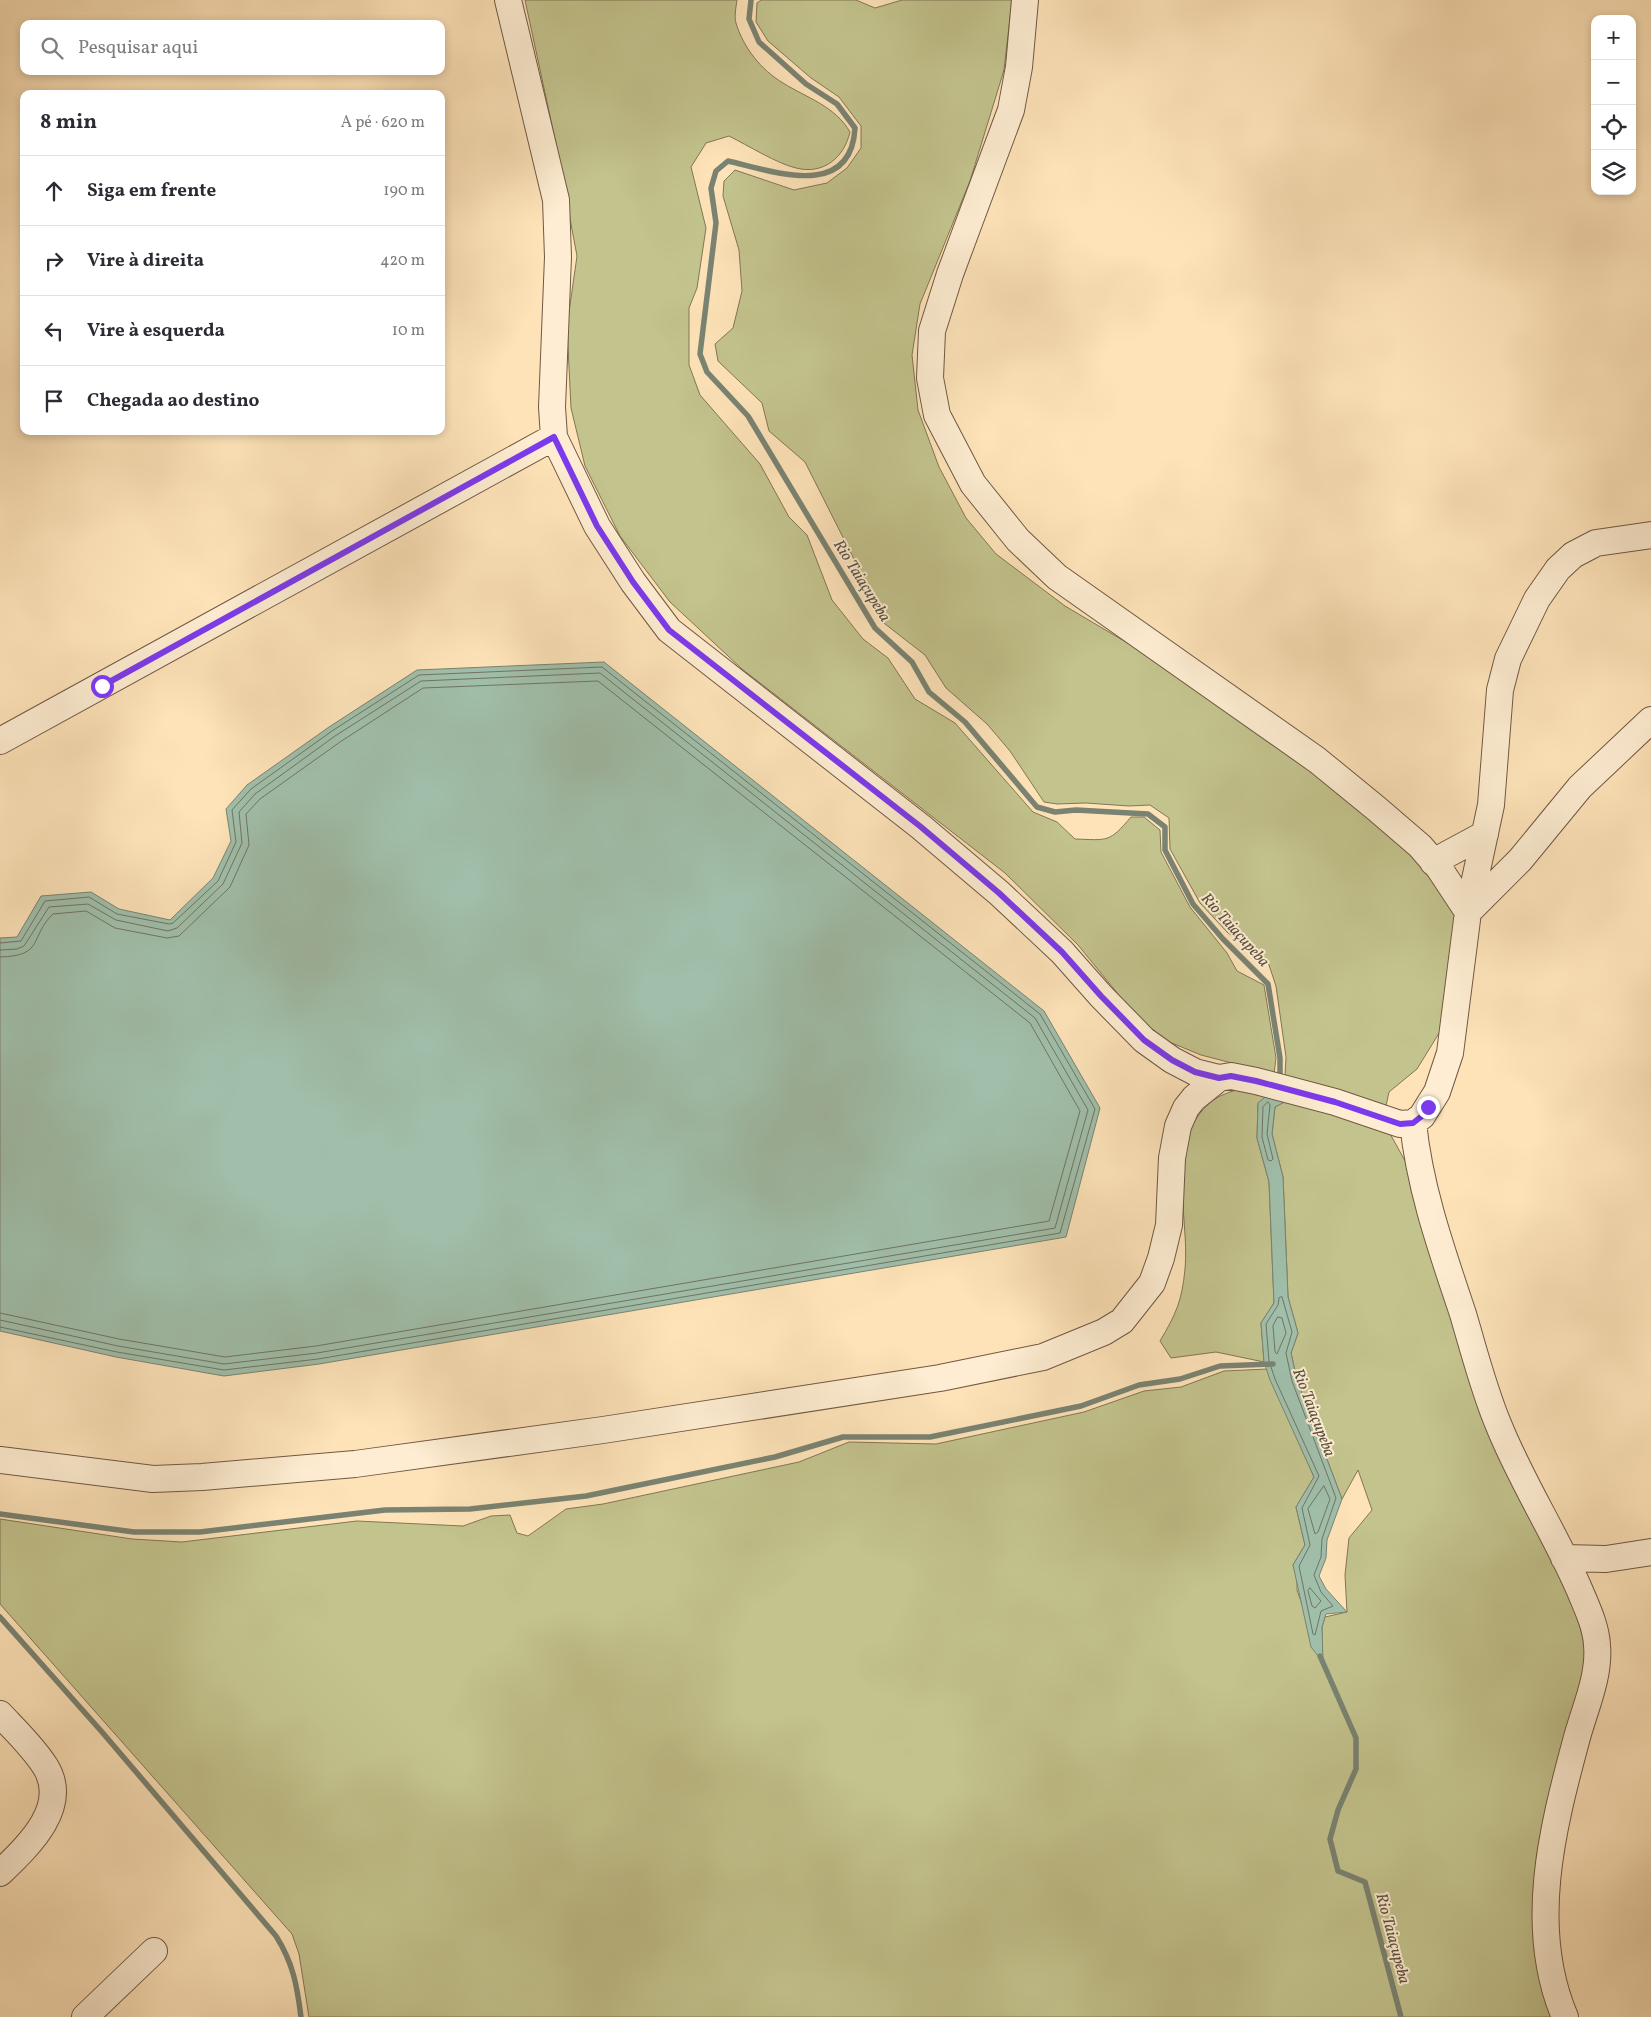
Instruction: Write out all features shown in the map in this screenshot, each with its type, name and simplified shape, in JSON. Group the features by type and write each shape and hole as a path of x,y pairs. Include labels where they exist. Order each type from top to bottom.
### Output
{"street":[{"path":"508,0 556,200 558,257 552,407 554,437 597,526 633,582 669,630 921,827 999,893 1062,952 1144,1040 1195,1072 1219,1078 1231,1076 1292,1090 1400,1124 1413,1123 1422,1116 1436,1092 1450,1053 1468,912 1491,805 1500,690 1508,659 1524,623 1558,569 1573,555 1596,543 1651,535"},
{"path":"1025,0 1019,67 1011,110 950,274 932,331 930,378 937,415 973,484 1018,540 1057,577 1317,760 1420,846 1434,862 1468,912"},
{"path":"0,741 554,437"},
{"path":"1468,912 1520,860 1580,787 1651,720"},
{"path":"1434,862 1485,834"},
{"path":"0,1460 83,1472 153,1479 228,1476 355,1464 603,1430 940,1378 1043,1357 1104,1332 1122,1321 1152,1283 1161,1258 1169,1225 1174,1139 1178,1126 1186,1108 1194,1098 1219,1078"},
{"path":"1413,1123 1416,1151 1432,1222 1498,1426 1564,1558 1589,1614 1597,1646 1597,1669 1576,1742 1555,1830 1544,1909 1545,1945 1554,1992 1565,2017"},
{"path":"1564,1558 1606,1559 1651,1552"},
{"path":"0,1714 46,1768 54,1798 40,1829 28,1846 0,1874"},
{"path":"85,2017 154,1951"}],"green space":[{"path":"525,0 737,0 735,18 739,32 748,49 760,65 775,78 829,109 844,123 850,132 843,150 823,167 806,170 789,166 729,136 706,143 691,167 706,228 697,288 689,308 689,365 700,395 760,464 789,517 807,535 832,600 863,639 888,658 915,699 955,723 1033,812 1057,822 1075,839 1095,840 1107,838 1118,832 1131,817 1144,817 1160,830 1161,852 1190,907 1227,953 1237,971 1264,985 1276,1058 1274,1074 1201,1055 1167,1041 1136,1016 1078,945 1005,873 742,669 670,602 620,536 585,466 571,408 567,326 577,256 556,144"},
{"path":"761,0 856,0 875,8 902,0 1012,0 1004,70 970,181 920,304 912,355 918,410 939,467 966,518 996,554 1065,606 1195,683 1426,856 1452,897 1460,938 1441,1030 1417,1069 1389,1092 1386,1106 1285,1076 1286,1057 1276,986 1267,959 1228,933 1200,903 1170,849 1169,818 1150,805 1057,804 1044,802 1010,751 987,724 946,688 925,655 880,620 865,581 805,462 769,431 762,403 718,361 715,344 733,328 742,291 739,250 723,196 724,181 735,170 794,190 827,183 847,168 861,148 861,126 839,97 811,78 768,41 756,22 757,3"},
{"path":"1240,1088 1271,1092 1258,1104 1257,1138 1269,1182 1274,1303 1261,1323 1264,1362 1216,1352 1171,1358 1160,1341 1177,1307 1184,1280 1186,1248 1182,1178 1184,1155 1189,1134 1199,1115 1215,1099"},
{"path":"1296,1096 1383,1121 1409,1168 1589,1642 1585,1676 1537,1853 1535,1920 1558,2017 309,2017 299,1954 292,1934 0,1604 0,1519 132,1539 182,1542 357,1521 463,1526 491,1516 510,1515 517,1533 528,1536 566,1509 603,1504 799,1462 849,1442 936,1444 1084,1412 1144,1391 1181,1387 1224,1371 1267,1369 1314,1477 1296,1507 1305,1545 1293,1565 1297,1577 1297,1590 1322,1661 1322,1627 1325,1617 1347,1612 1345,1575 1349,1538 1372,1510 1358,1470 1342,1499 1297,1380 1291,1353 1298,1333 1288,1297 1283,1177 1272,1134 1275,1107"}],"water":[{"path":"604,662 1044,1011 1100,1108 1066,1237 319,1364 224,1376 116,1357 0,1331 0,938 17,937 41,896 91,892 119,909 170,920 213,878 231,841 226,809 247,785 329,727 417,670"},
{"path":"1271,1092 1296,1096 1275,1107 1272,1134 1283,1177 1288,1297 1298,1333 1291,1353 1297,1380 1342,1499 1327,1540 1326,1558 1319,1576 1326,1589 1347,1612 1326,1614 1322,1627 1323,1662 1311,1647 1293,1565 1305,1545 1296,1507 1314,1477 1270,1380 1264,1362 1261,1323 1274,1303 1269,1182 1257,1138 1258,1103"}],"waterway":[{"name":"Rio Taiaçupeba","path":"751,0 749,19 759,42 806,84 837,104 855,128 850,151 840,165 825,173 806,176 786,174 728,161 716,171 711,188 716,223 700,354 707,372 748,416 875,628 912,662 929,692 965,722 1037,807 1055,812 1076,810 1148,814 1165,827 1165,850 1193,904 1223,939 1268,984 1280,1058 1280,1079"},
{"path":"0,1514 134,1532 200,1532 385,1510 470,1509 586,1496 775,1457 843,1437 930,1437 1081,1406 1139,1385 1180,1379 1220,1366 1273,1364"},
{"path":"0,1617 102,1732 276,1936 287,1956 293,1975 301,2017"},
{"name":"Rio Taiaçupeba","path":"1320,1656 1356,1738 1356,1769 1338,1810 1330,1839 1338,1871 1365,1882 1401,2017"}],"route":[{"path":"102,686 554,437 597,526 633,582 669,630 921,827 999,893 1062,952 1144,1040 1172,1060 1195,1072 1219,1078 1231,1076 1256,1081 1335,1102 1400,1124 1413,1123 1422,1116 1428,1107"}]}
